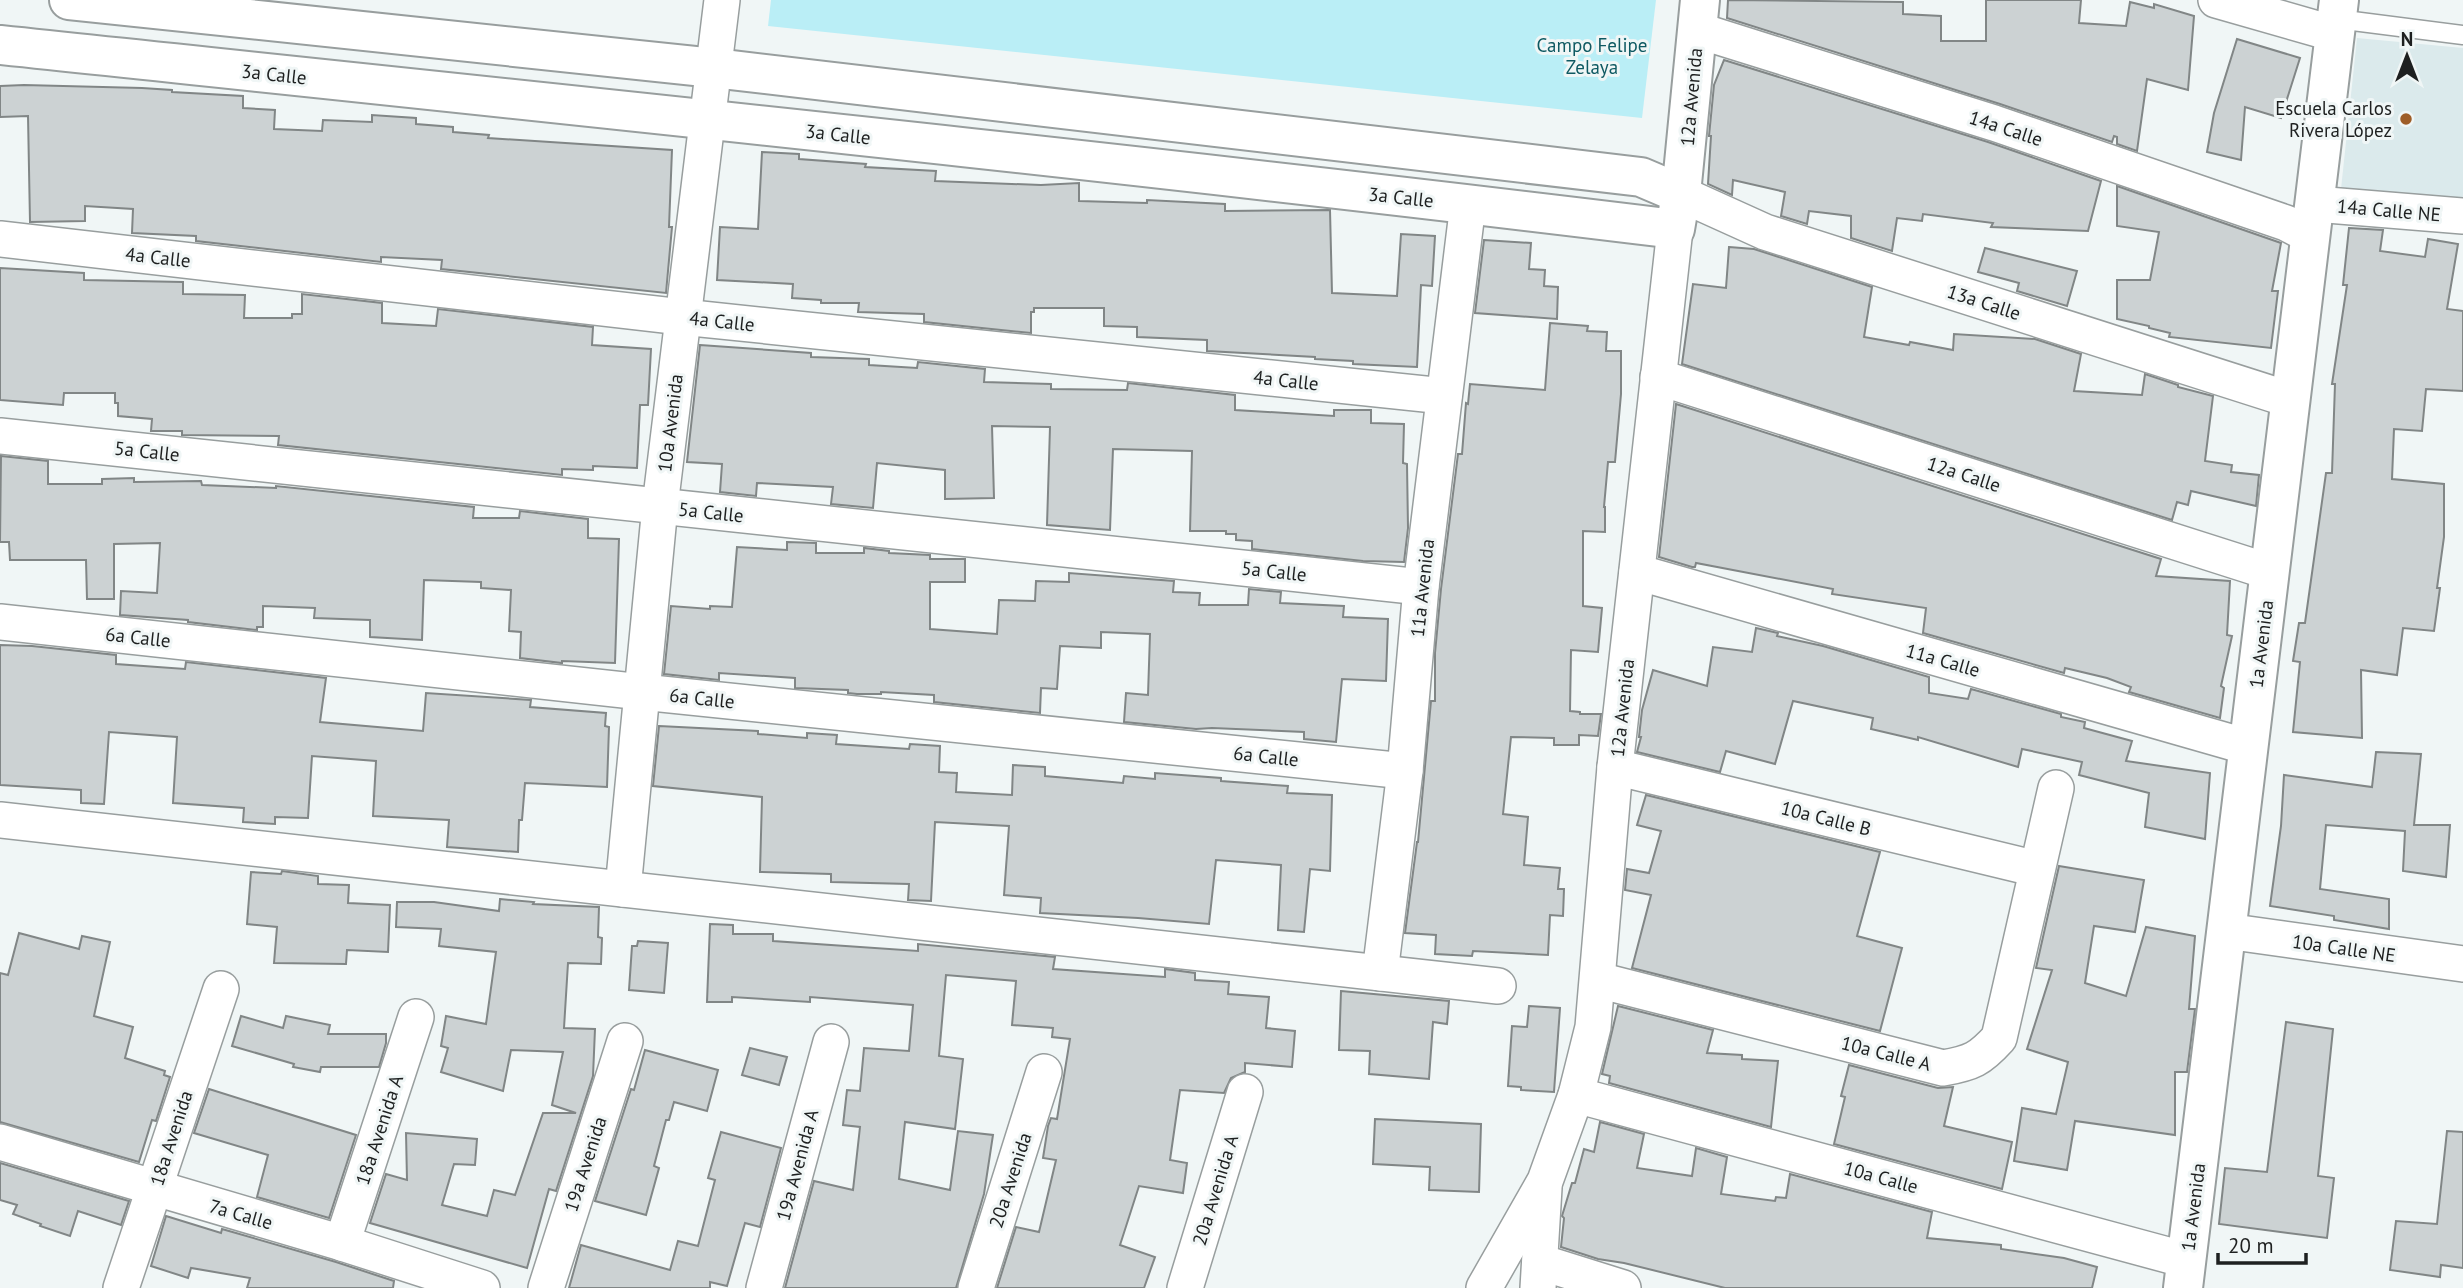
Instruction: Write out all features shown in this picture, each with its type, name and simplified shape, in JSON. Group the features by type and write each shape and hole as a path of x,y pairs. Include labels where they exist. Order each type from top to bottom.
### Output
{"street":[{"path":"69,0 713,68 1641,177 1678,212"},
{"name":"10a Avenida","path":"623,889 660,506 722,0"},
{"path":"2216,0 2337,18"},
{"name":"12a Avenida","path":"1545,1181 1576,1096 1593,1027 1615,767 1699,15"},
{"name":"14a Calle","path":"1699,15 1994,123 2286,223 2313,220"},
{"name":"1a Avenida","path":"2185,1274 2337,18"},
{"name":"3a Calle","path":"0,45 1468,204 1678,212"},
{"name":"11a Avenida","path":"1380,973 1405,771 1421,587 1468,204"},
{"name":"13a Calle","path":"1678,212 1765,232 2291,400"},
{"name":"14a Calle NE","path":"2313,220 2463,216"},
{"name":"4a Calle","path":"0,239 682,317 1444,396"},
{"name":"12a Calle","path":"1658,377 2270,572"},
{"name":"5a Calle","path":"0,436 1421,587"},
{"name":"11a Calle","path":"1637,572 2248,747"},
{"name":"6a Calle","path":"0,622 1405,771"},
{"name":"10a Calle B","path":"1615,767 2038,869"},
{"name":"10a Calle A","path":"1598,980 1943,1068 1981,1058 1999,1038 2056,788"},
{"path":"0,820 1498,986"},
{"name":"10a Calle NE","path":"2226,931 2463,964"},
{"name":"18a Avenida","path":"121,1288 221,989"},
{"name":"18a Avenida A","path":"342,1243 416,1017"},
{"name":"19a Avenida","path":"546,1288 625,1041"},
{"name":"19a Avenida A","path":"764,1288 831,1042"},
{"name":"20a Avenida","path":"976,1288 1044,1072"},
{"name":"20a Avenida A","path":"1185,1288 1245,1092"},
{"name":"10a Calle","path":"1576,1096 2185,1274"},
{"name":"7a Calle","path":"0,1142 342,1243 482,1288"},
{"path":"1545,1181 1539,1275 1623,1288"},
{"path":"1484,1288 1545,1181"}],"lane":[{"path":"2337,18 2463,36"}],"shaded area":[{"name":"Escuela Carlos Rivera López","path":"2357,38 2463,48 2463,201 2341,189"}],"green space":[{"name":"Campo Felipe Zelaya","path":"771,0 1656,0 1642,118 768,26"}],"building":[{"path":"1728,0 1903,2 1903,14 1941,16 1941,41 1986,41 1986,0 2081,0 2079,23 2126,26 2130,2 2154,8 2154,4 2194,16 2188,90 2147,79 2137,151 2117,144 2117,137 2114,136 2112,142 1727,18"},
{"path":"2237,39 2300,58 2281,118 2245,107 2241,160 2207,152 2214,113"},
{"path":"1724,60 1988,142 2101,181 2088,231 1991,227 1993,223 1923,214 1922,221 1897,218 1892,251 1851,238 1851,216 1809,211 1807,224 1781,216 1785,192 1733,180 1732,195 1708,184 1714,85"},
{"path":"0,86 142,88 243,96 243,108 275,110 274,129 322,131 323,120 372,122 372,115 416,118 416,124 453,127 453,132 489,135 488,138 672,150 669,227 672,227 666,293 441,269 442,260 381,257 381,262 196,241 196,236 132,233 133,209 85,206 85,221 30,222 28,116 0,117"},
{"path":"762,152 799,154 799,159 866,164 865,167 936,171 935,181 1041,185 1079,183 1079,201 1147,203 1147,200 1225,204 1225,211 1330,210 1332,293 1397,296 1401,234 1435,236 1432,286 1421,285 1417,367 1353,364 1353,361 1315,357 1207,351 1207,340 1137,337 1137,327 1104,326 1104,308 1034,308 1034,312 1031,312 1031,333 924,322 924,314 858,312 859,303 821,303 821,300 792,298 793,284 717,280 720,227 758,229"},
{"path":"2117,186 2281,243 2272,291 2278,291 2271,348 2169,337 2170,333 2117,319 2117,280 2150,280 2159,232 2117,226"},
{"path":"2349,228 2383,230 2380,251 2425,257 2428,239 2458,244 2447,309 2463,311 2463,391 2426,389 2422,431 2394,429 2392,479 2444,484 2444,537 2434,631 2403,628 2397,675 2361,670 2362,738 2293,732 2300,662 2293,661 2299,623 2305,623 2326,473 2332,473 2335,384 2332,384 2347,285 2343,285"},
{"path":"1484,240 1531,243 1529,269 1545,270 1544,286 1558,287 1557,319 1475,313"},
{"path":"1729,247 1754,249 1872,287 1864,337 1953,350 1954,334 2035,339 2081,354 2074,391 2142,395 2145,374 2178,387 2213,396 2205,461 2232,465 2231,472 2259,475 2256,506 2191,491 2188,505 2177,502 2172,520 1682,364 1693,284 1726,288"},
{"path":"1985,248 2077,271 2067,306 2017,291 2019,283 1978,272"},
{"path":"0,268 84,273 84,280 183,282 183,294 245,295 244,318 292,318 292,314 302,314 302,294 382,303 382,323 436,326 438,309 593,327 592,345 651,349 648,405 640,405 637,468 593,466 593,470 562,469 562,475 278,445 279,436 182,435 182,431 151,431 152,419 118,416 115,393 64,393 63,405 0,400"},
{"path":"1550,323 1588,326 1587,331 1607,332 1606,351 1621,351 1621,394 1615,462 1608,462 1605,532 1583,531 1583,606 1602,608 1598,652 1571,650 1570,711 1601,714 1598,736 1579,735 1579,745 1554,745 1554,738 1511,737 1503,814 1528,817 1524,865 1560,868 1558,889 1564,889 1563,916 1550,915 1548,955 1473,951 1472,956 1435,954 1436,935 1405,933 1418,842 1431,701 1435,701 1435,653 1441,589 1458,454 1462,454 1466,403 1468,404 1470,384 1545,390"},
{"path":"700,345 811,353 811,357 869,359 869,365 917,368 918,362 985,369 984,382 1051,384 1051,389 1127,390 1128,383 1235,395 1235,410 1334,416 1334,410 1371,410 1371,423 1404,424 1403,463 1407,464 1408,528 1404,562 1363,561 1252,549 1252,541 1236,540 1236,534 1226,534 1226,531 1190,531 1192,451 1113,449 1110,530 1047,525 1050,427 992,426 994,498 945,499 945,470 877,463 873,508 831,504 833,487 757,483 756,496 720,492 722,464 687,462"},
{"path":"1676,404 2161,559 2156,576 2230,581 2227,635 2232,636 2221,686 2224,688 2220,718 2129,692 2131,687 2107,678 2065,668 2064,673 1923,633 1926,608 1832,594 1833,589 1696,563 1695,567 1692,567 1659,557"},
{"path":"1,456 48,461 48,484 102,484 102,479 134,478 134,482 201,481 202,485 276,486 474,507 473,518 519,518 520,511 588,519 588,538 619,539 615,663 562,663 520,658 521,632 509,631 511,590 481,588 481,582 424,580 422,640 370,637 370,620 314,618 315,608 263,606 263,627 257,627 257,630 188,620 120,615 121,591 157,593 160,543 114,544 114,599 87,599 86,560 10,560 9,542 0,542"},
{"path":"787,542 816,543 816,553 864,553 864,548 889,553 930,555 930,559 965,559 965,582 930,582 930,629 997,634 999,600 1035,601 1036,581 1069,582 1069,573 1174,581 1173,592 1200,593 1199,605 1248,605 1249,589 1281,592 1280,603 1344,606 1343,617 1388,619 1386,681 1342,679 1336,742 1304,739 1304,732 1196,729 1124,722 1126,693 1148,695 1150,634 1101,632 1101,648 1060,646 1057,689 1041,688 1040,713 934,702 934,695 881,692 857,694 848,693 848,690 795,688 795,678 719,673 719,680 664,674 671,606 710,609 710,606 732,607 737,547 787,550"},
{"path":"1756,628 1929,677 1929,693 1968,699 1971,689 2085,722 2084,728 2132,741 2126,761 2210,773 2205,839 2145,827 2149,793 2079,775 2082,762 2022,749 2018,767 1918,737 1918,740 1871,729 1873,718 1793,701 1775,764 1726,751 1720,772 1637,752 1641,737 1642,710 1653,670 1707,686 1713,647 1752,652"},
{"path":"0,645 116,655 116,664 185,669 186,662 326,678 320,722 423,731 426,693 531,700 530,707 606,713 605,726 609,727 607,787 525,783 522,820 519,820 518,852 447,847 449,820 373,816 376,761 312,756 308,818 275,817 275,824 243,822 244,808 173,803 177,737 109,732 104,804 81,803 81,790 0,785"},
{"path":"659,726 758,731 758,734 807,738 807,733 837,735 836,744 909,749 910,744 940,746 939,772 957,773 956,792 1012,795 1013,765 1045,767 1045,776 1123,783 1124,776 1155,779 1155,773 1288,786 1287,793 1332,795 1330,871 1310,869 1304,932 1278,930 1281,865 1216,860 1209,924 1040,913 1041,898 1004,895 1009,826 935,822 931,901 908,900 909,884 831,882 831,874 760,872 762,797 653,786"},
{"path":"2376,752 2421,754 2414,825 2450,825 2446,877 2403,871 2405,831 2326,825 2320,889 2389,899 2389,929 2334,920 2334,916 2270,906 2281,826 2284,775 2372,787"},
{"path":"1646,795 1880,852 1857,936 1902,948 1880,1031 1632,968 1651,895 1625,890 1627,869 1649,873 1661,831 1637,825"},
{"path":"2059,866 2144,880 2135,932 2094,926 2085,983 2126,996 2146,927 2195,936 2189,1009 2195,1009 2187,1072 2175,1072 2175,1135 2075,1121 2067,1170 2014,1161 2022,1108 2056,1114 2068,1062 2027,1049 2052,970 2036,968"},
{"path":"282,871 318,876 318,884 349,885 348,903 390,905 388,952 347,950 346,964 274,963 277,927 247,924 251,872 281,874"},
{"path":"500,899 534,902 533,904 599,907 598,937 602,938 601,964 568,963 564,1028 595,1029 593,1076 556,1191 549,1189 527,1268 370,1223 386,1174 407,1180 406,1133 477,1139 475,1165 454,1164 442,1205 487,1216 494,1190 515,1195 543,1113 576,1113 552,1105 563,1052 511,1050 503,1091 441,1072 448,1048 441,1046 446,1016 486,1024 496,952 439,946 441,929 396,927 397,902 434,902 499,911"},
{"path":"710,924 733,925 733,934 773,934 773,941 918,951 918,944 1055,957 1053,969 1165,977 1165,969 1195,973 1195,980 1229,982 1228,994 1269,997 1266,1028 1295,1031 1292,1067 1245,1063 1245,1072 1231,1078 1224,1093 1180,1090 1170,1160 1187,1163 1183,1193 1139,1186 1120,1245 1155,1257 1144,1288 997,1288 1016,1227 1039,1232 1056,1160 1043,1158 1048,1126 1051,1118 1057,1119 1070,1039 1052,1037 1053,1028 1012,1025 1016,981 946,975 939,1056 963,1059 955,1129 905,1122 899,1179 950,1190 958,1131 993,1135 984,1194 956,1288 785,1288 814,1181 853,1190 860,1127 843,1125 847,1090 860,1091 864,1048 909,1051 913,1005 810,997 810,1002 732,997 732,1002 707,1002"},
{"path":"19,933 79,949 82,936 110,942 94,1016 133,1027 125,1058 165,1071 164,1075 170,1077 156,1121 152,1120 139,1162 0,1122 0,973 8,975"},
{"path":"638,941 668,943 664,993 629,990 632,946 637,946"},
{"path":"1341,991 1449,1001 1447,1024 1433,1022 1429,1079 1369,1074 1370,1051 1339,1050"},
{"path":"1529,1006 1560,1008 1554,1092 1521,1090 1521,1087 1508,1086 1512,1026 1527,1027"},
{"path":"1618,1006 1713,1030 1707,1053 1778,1061 1771,1127 1609,1083 1610,1076 1602,1074"},
{"path":"241,1016 283,1028 286,1016 330,1025 328,1034 386,1034 386,1043 379,1067 321,1067 320,1072 293,1067 294,1064 232,1046"},
{"path":"2286,1022 2333,1029 2318,1176 2334,1178 2327,1238 2219,1224 2225,1168 2267,1172"},
{"path":"750,1048 787,1057 779,1085 742,1075"},
{"path":"645,1050 718,1070 707,1111 674,1102 669,1120 666,1120 654,1166 659,1168 646,1215 595,1201 631,1089 634,1090"},
{"path":"1849,1065 1938,1088 1953,1087 1944,1126 2012,1142 2002,1189 1834,1144"},
{"path":"209,1089 356,1135 329,1218 257,1197 268,1155 194,1133"},
{"path":"1375,1119 1481,1124 1479,1192 1429,1190 1430,1167 1373,1164"},
{"path":"1600,1122 1644,1134 1637,1168 1692,1176 1696,1148 1727,1157 1721,1194 1775,1201 1776,1197 1786,1198 1790,1174 1932,1212 1927,1238 2001,1245 2001,1249 2064,1258 2097,1267 2092,1288 1725,1288 1598,1259 1561,1247 1562,1216 1572,1183 1575,1183 1584,1149 1594,1152"},
{"path":"2447,1131 2463,1132 2463,1268 2441,1265 2440,1277 2390,1270 2396,1221 2437,1224"},
{"path":"721,1132 781,1148 760,1227 745,1223 727,1286 710,1282 710,1288 569,1288 581,1245 670,1270 678,1241 698,1246 715,1180 708,1178"},
{"path":"0,1163 129,1201 121,1225 78,1211 70,1236 13,1214 17,1205 0,1200"},
{"path":"166,1216 336,1262 394,1281 393,1288 247,1288 250,1278 191,1268 188,1278 151,1266"}],"place":[{"name":"Escuela Carlos Rivera López","path":"2406,119"}]}
